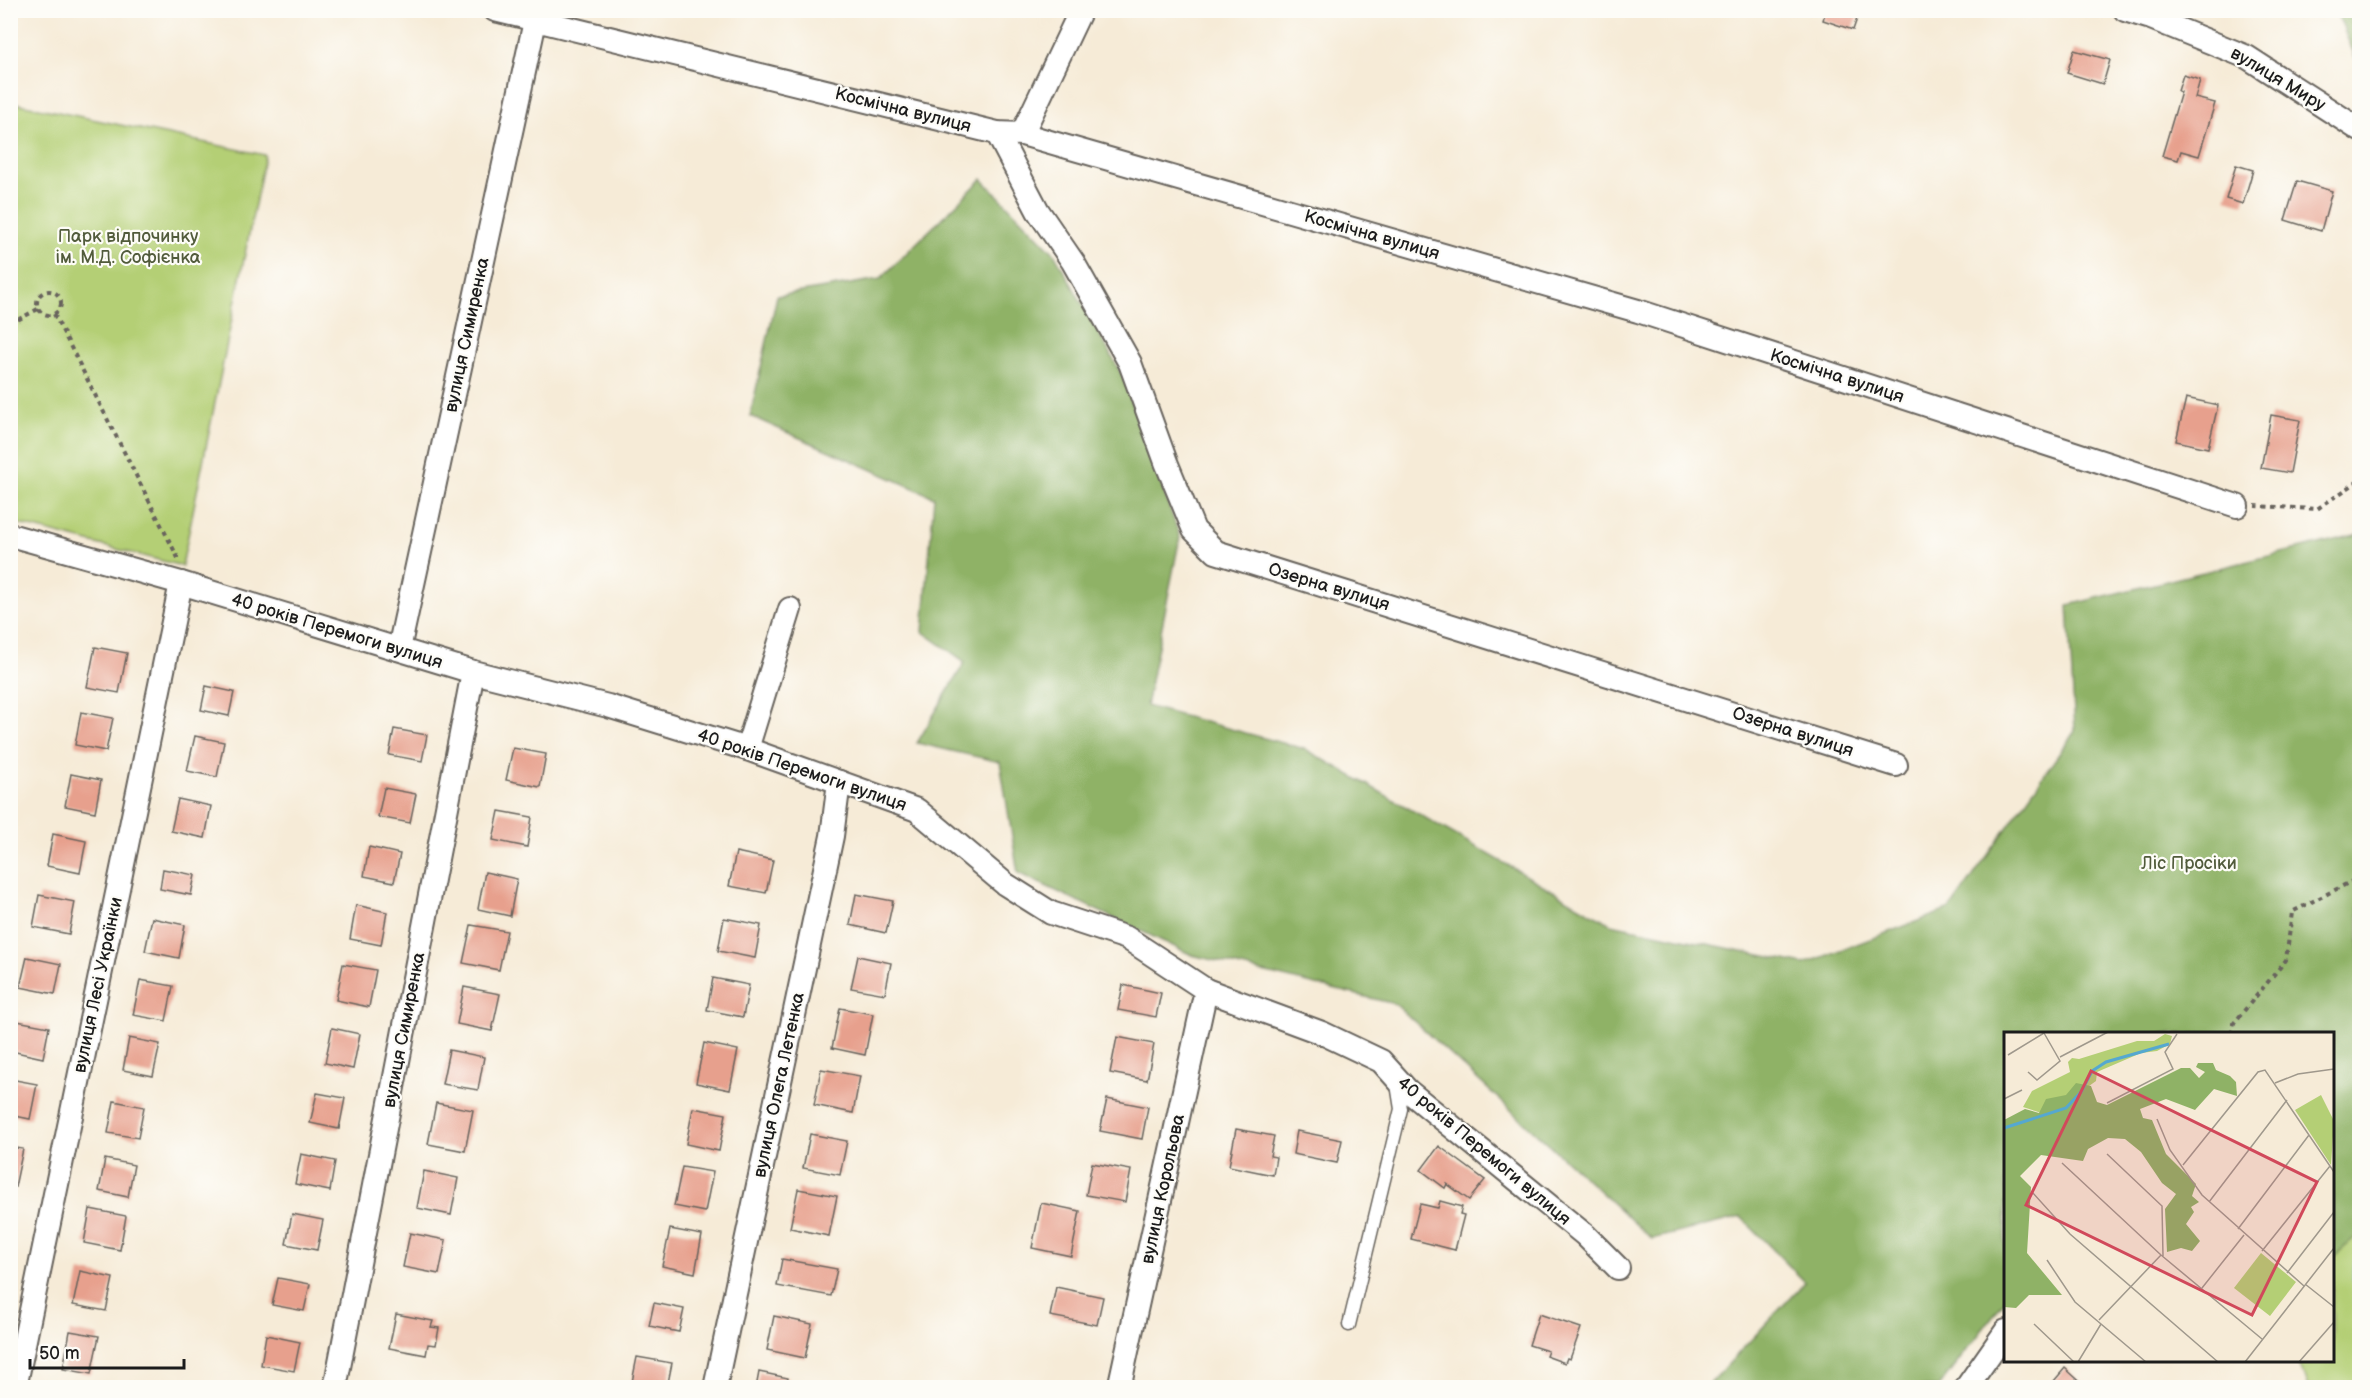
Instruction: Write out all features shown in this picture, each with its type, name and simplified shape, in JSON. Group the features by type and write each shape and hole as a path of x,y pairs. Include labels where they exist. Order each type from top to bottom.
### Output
{"street":[{"name":"Космічна вулиця","path":"495,10 997,133 1022,134 1638,311 2237,506"},
{"path":"1022,134 1081,10"},
{"name":"вулиця Миру","path":"2125,10 2151,18 2247,57 2360,130"},
{"name":"вулиця Симиренка","path":"399,649 535,21"},
{"name":"Озерна вулиця","path":"997,133 1038,211 1073,262 1130,363 1166,462 1194,530 1216,552 1896,765"},
{"name":"40 років Перемоги вулиця","path":"10,535 181,583 473,672 608,706 747,749 917,810 1005,884 1051,913 1127,938 1206,990 1322,1033 1381,1061 1407,1090 1585,1235 1618,1268"},
{"name":"вулиця Лесі Українки","path":"15,1388 181,583"},
{"path":"747,749 790,609"},
{"name":"вулиця Симиренка","path":"334,1388 473,672"},
{"name":"вулиця Олега Летенка","path":"715,1388 832,836 839,782"},
{"name":"вулиця Корольова","path":"1119,1388 1206,990"},
{"path":"1966,1388 2004,1333"}],"lane":[{"path":"1350,1325 1401,1109 1396,1079"}],"path":[{"path":"52,292 61,300 60,308 54,314 43,314 38,309 37,301 41,295 52,292"},
{"path":"10,324 38,309"},
{"path":"54,314 182,566 181,583"},
{"path":"2237,506 2317,509 2360,480"},
{"path":"2232,1032 2234,1023 2286,960 2292,912 2360,877"}],"green space":[{"path":"2336,11 2359,11 2359,66"},
{"name":"Парк відпочинку ім. М.Д. Софієнка","path":"10,102 265,155 182,566 11,522"},
{"name":"Ліс Просіки","path":"982,179 1054,253 1122,375 1180,537 1146,706 1305,749 1611,924 1804,964 1950,909 2075,731 2068,605 2359,534 2359,1235 2334,1256 2334,1032 2004,1032 2004,1301 1939,1387 1707,1387 1805,1282 1741,1217 1652,1239 1395,1004 1192,955 1018,873 1000,762 917,743 965,662 923,632 934,497 750,416 777,296 880,279"},
{"path":"2359,1060 2359,1387 2308,1387 2298,1362 2334,1362 2334,1094"}],"building":[{"path":"1826,10 1860,10 1853,30 1823,20"},
{"path":"2074,50 2110,60 2103,84 2067,73"},
{"path":"2183,75 2200,80 2195,98 2215,103 2199,156 2181,151 2178,160 2162,156 2181,92 2178,91"},
{"path":"2236,165 2253,170 2243,204 2226,199"},
{"path":"2297,181 2332,191 2321,231 2285,220"},
{"path":"2186,398 2218,405 2208,448 2176,441"},
{"path":"2271,415 2300,420 2290,473 2261,468"},
{"path":"95,647 127,653 119,693 87,687"},
{"path":"206,686 234,692 229,716 201,710"},
{"path":"81,712 113,718 106,751 75,745"},
{"path":"394,729 427,735 422,761 389,755"},
{"path":"195,736 224,742 217,777 187,771"},
{"path":"513,748 546,754 540,787 506,780"},
{"path":"71,774 101,780 95,812 65,806"},
{"path":"384,788 416,794 410,823 378,817"},
{"path":"178,799 211,806 205,838 171,831"},
{"path":"499,811 532,817 527,847 493,840"},
{"path":"53,834 86,841 80,873 47,866"},
{"path":"369,847 400,854 394,882 364,876"},
{"path":"736,852 773,860 766,893 729,886"},
{"path":"163,869 195,875 191,895 160,889"},
{"path":"485,872 517,879 510,916 478,909"},
{"path":"856,894 893,901 886,933 850,925"},
{"path":"39,895 75,902 69,934 33,927"},
{"path":"356,905 387,912 381,945 350,939"},
{"path":"152,918 185,925 179,958 145,951"},
{"path":"724,918 761,925 755,958 718,951"},
{"path":"471,925 507,931 499,970 463,963"},
{"path":"858,956 891,963 885,994 851,988"},
{"path":"27,957 61,964 55,994 20,987"},
{"path":"343,964 376,970 369,1007 336,1000"},
{"path":"713,978 749,985 743,1017 707,1010"},
{"path":"140,980 173,986 166,1021 133,1015"},
{"path":"1123,985 1161,993 1156,1017 1118,1010"},
{"path":"464,987 500,994 492,1031 457,1024"},
{"path":"840,1008 873,1014 865,1055 832,1048"},
{"path":"17,1021 49,1027 43,1058 11,1051"},
{"path":"332,1028 360,1034 353,1069 325,1063"},
{"path":"1117,1037 1154,1044 1147,1080 1110,1073"},
{"path":"129,1038 160,1044 153,1076 123,1070"},
{"path":"704,1043 738,1050 730,1090 696,1083"},
{"path":"449,1050 484,1057 478,1090 442,1084"},
{"path":"821,1069 860,1076 853,1113 814,1105"},
{"path":"10,1079 37,1084 30,1119 10,1115"},
{"path":"317,1093 345,1098 339,1129 310,1123"},
{"path":"1107,1099 1148,1107 1142,1139 1100,1131"},
{"path":"114,1101 144,1107 138,1138 108,1133"},
{"path":"436,1103 473,1110 465,1151 428,1144"},
{"path":"693,1108 726,1114 719,1151 686,1144"},
{"path":"1236,1129 1274,1136 1270,1156 1276,1157 1273,1175 1229,1166"},
{"path":"1297,1131 1342,1140 1337,1163 1293,1154"},
{"path":"810,1134 847,1141 840,1175 803,1168"},
{"path":"1439,1146 1485,1180 1469,1200 1447,1184 1445,1188 1421,1170"},
{"path":"10,1147 23,1149 15,1187 10,1186"},
{"path":"301,1154 335,1161 330,1191 295,1184"},
{"path":"105,1159 134,1165 128,1197 99,1191"},
{"path":"1092,1163 1131,1170 1125,1202 1086,1195"},
{"path":"682,1167 713,1172 705,1212 674,1206"},
{"path":"424,1171 458,1178 451,1215 417,1208"},
{"path":"798,1189 837,1196 829,1236 790,1228"},
{"path":"1440,1201 1462,1207 1460,1214 1464,1215 1455,1250 1411,1239 1420,1204 1438,1208"},
{"path":"1041,1203 1080,1211 1071,1256 1032,1248"},
{"path":"90,1209 126,1216 120,1250 84,1243"},
{"path":"292,1214 323,1220 317,1250 286,1244"},
{"path":"670,1229 702,1235 695,1273 662,1266"},
{"path":"410,1233 446,1240 439,1274 403,1267"},
{"path":"782,1259 837,1269 831,1296 777,1286"},
{"path":"80,1271 113,1278 106,1311 73,1305"},
{"path":"278,1278 310,1284 304,1311 272,1305"},
{"path":"1056,1287 1103,1297 1097,1325 1050,1316"},
{"path":"654,1303 684,1309 679,1332 649,1326"},
{"path":"396,1314 433,1321 431,1327 439,1328 436,1345 428,1344 426,1355 389,1348"},
{"path":"1539,1314 1581,1328 1570,1359 1567,1358 1565,1363 1546,1356 1548,1351 1529,1345"},
{"path":"774,1316 812,1324 805,1358 767,1350"},
{"path":"70,1331 99,1336 91,1374 63,1369"},
{"path":"266,1335 300,1342 294,1371 261,1365"},
{"path":"637,1357 672,1363 667,1388 631,1387"},
{"path":"2065,1368 2087,1388 2048,1388"},
{"path":"759,1372 788,1378 786,1388 756,1388"}],"waterway":[{"path":"2360,1240 2355,1278 2360,1331"}]}
